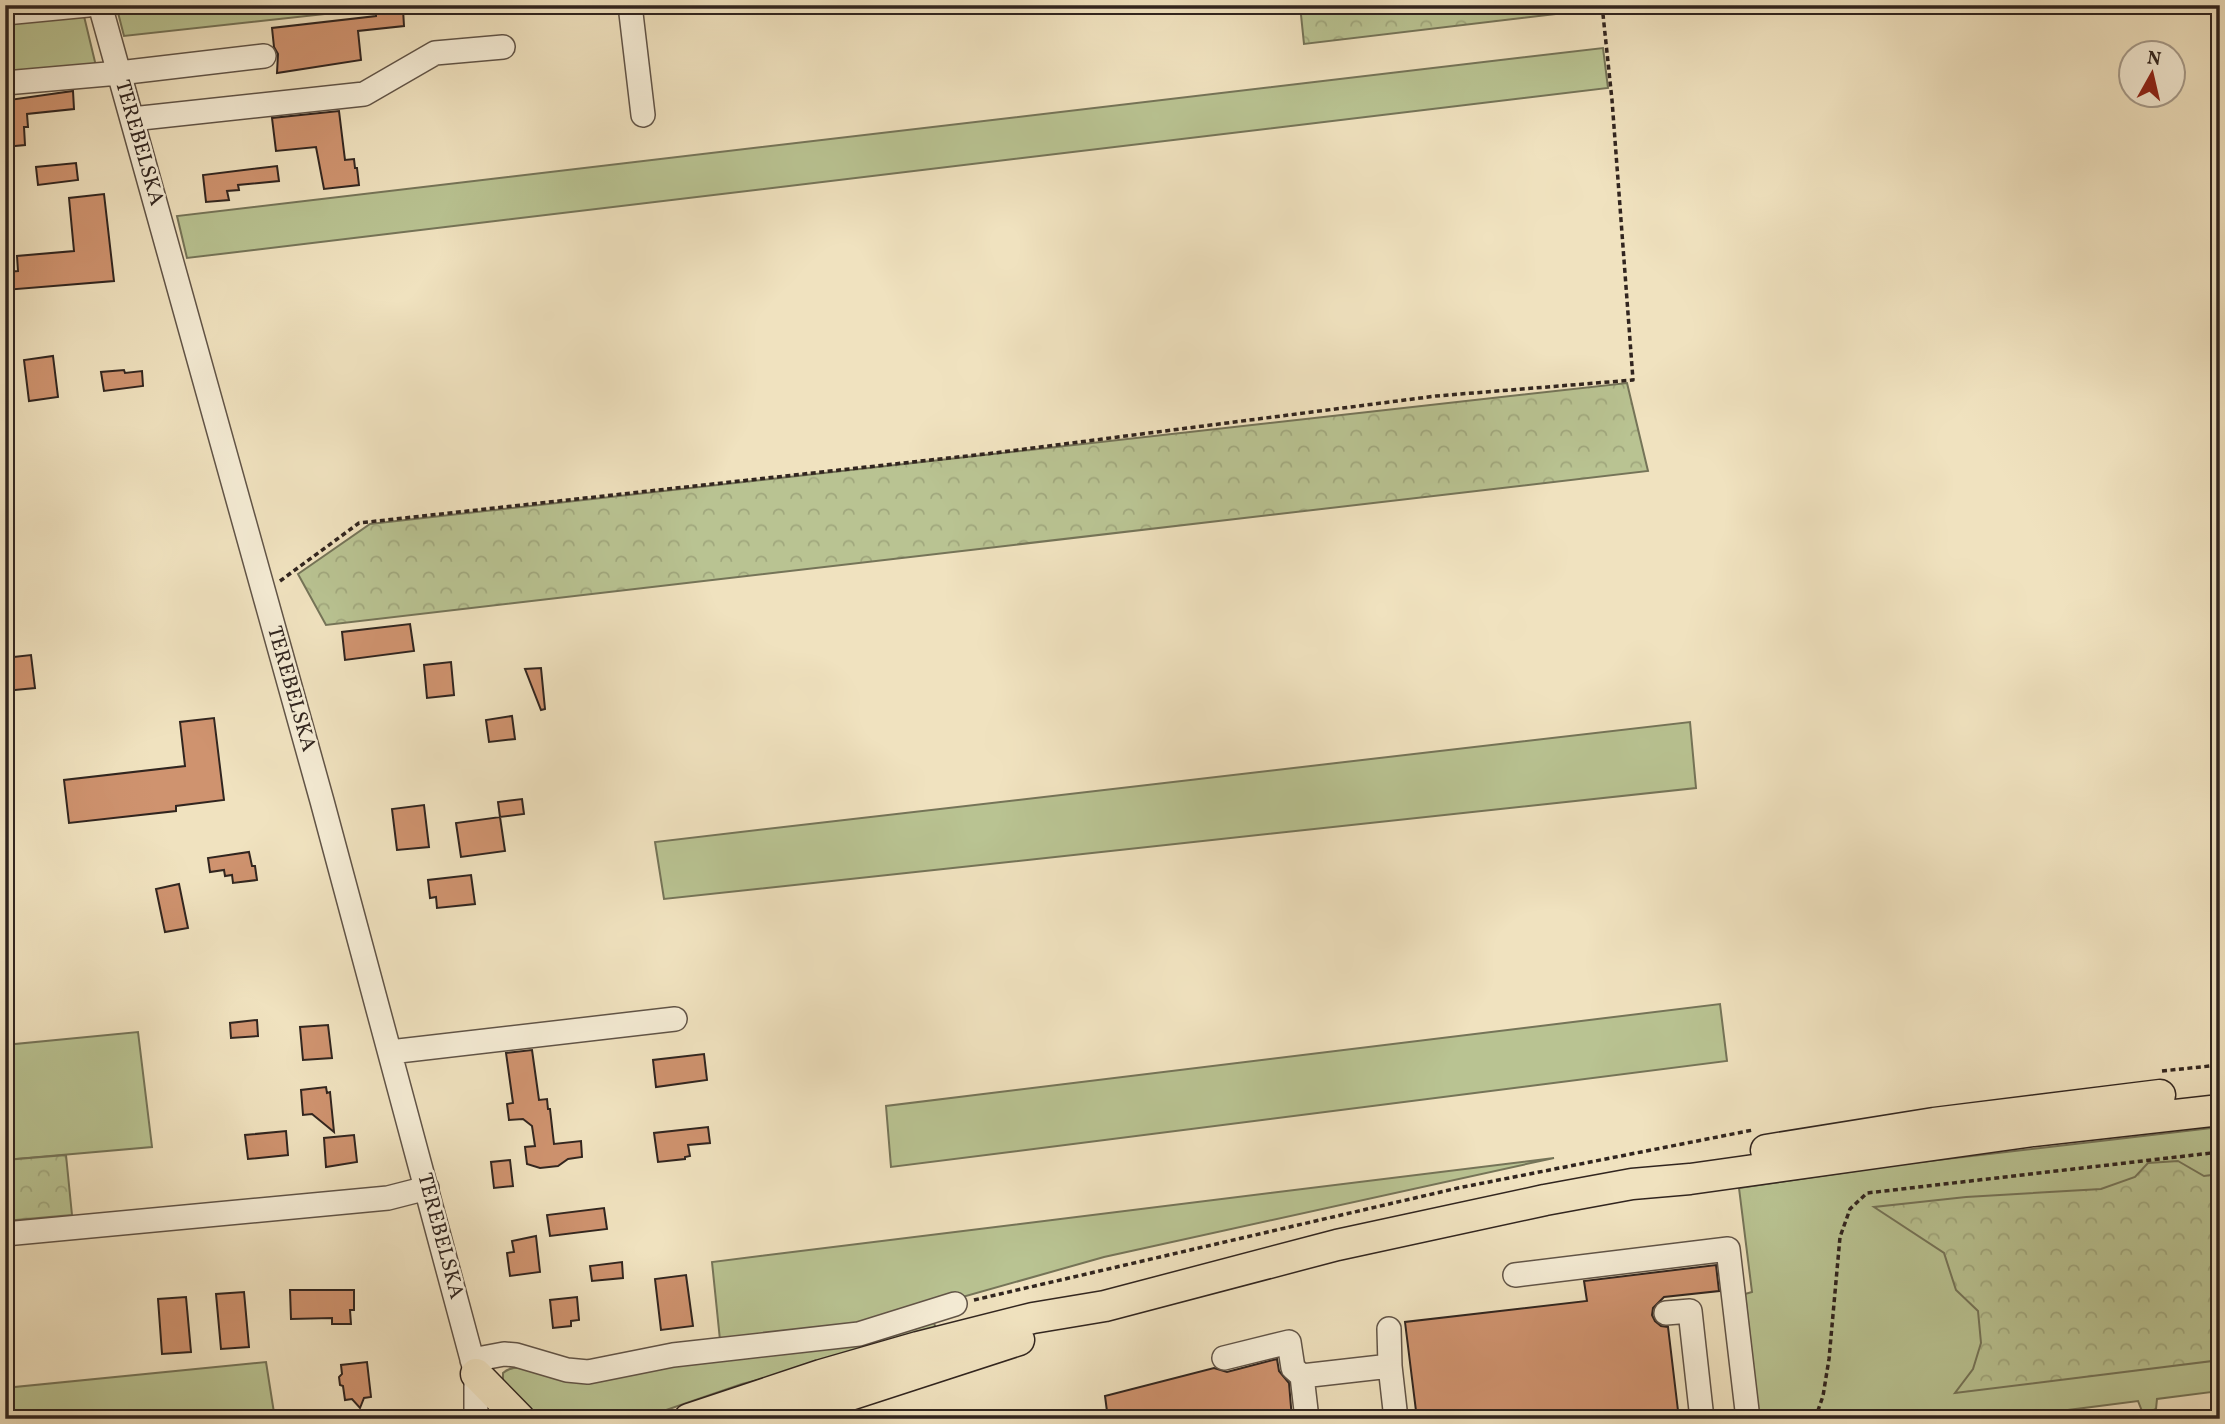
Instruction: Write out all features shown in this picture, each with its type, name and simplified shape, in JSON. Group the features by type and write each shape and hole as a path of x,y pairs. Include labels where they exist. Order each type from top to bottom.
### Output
{"main road":[{"path":"1632,1184 1686,1167 1807,1142 2051,1107 2220,1089"},
{"path":"689,1419 918,1346 1033,1318 1105,1306 1337,1245 1531,1203 1632,1184 1690,1179 2021,1133 2220,1110"},
{"path":"776,1419 1037,1334 1105,1306"},
{"path":"474,1367 520,1419"}],"street":[{"path":"5,13 88,5"},
{"name":"TEREBELSKA","path":"100,5 264,592 474,1367 499,1419"},
{"path":"630,5 643,115"},
{"path":"132,119 365,94 436,53 503,47"},
{"path":"5,83 264,56"},
{"path":"390,1052 675,1019"},
{"path":"5,1234 387,1198 427,1188"},
{"path":"1515,1275 1728,1250 1748,1419"},
{"path":"474,1367 503,1354 516,1355 567,1370 588,1372 673,1355 859,1334 955,1304"},
{"path":"1666,1313 1690,1311 1702,1419"},
{"path":"1389,1329 1396,1419"},
{"path":"1224,1358 1289,1342 1293,1368 1302,1377 1307,1419"},
{"path":"1302,1377 1390,1366"},
{"name":"TEREBELSKA","path":"474,1367 476,1419"}],"path":[{"path":"264,592 359,523 993,453 1436,396 1633,380 1612,100 1602,5"},
{"path":"1815,1419 1823,1396 1829,1359 1840,1237 1850,1209 1867,1193 2220,1152"},
{"path":"2204,1419 2220,1410"}],"green space":[{"path":"116,5 407,5 124,36"},
{"path":"1300,5 1602,5 1598,9 1304,44"},
{"path":"83,12 96,66 5,74 5,20"},
{"path":"1603,48 1608,88 187,258 177,216"},
{"path":"1627,383 1648,471 326,625 298,574 370,524"},
{"path":"1690,722 1696,788 664,899 655,842"},
{"path":"1720,1004 1727,1061 891,1167 886,1106"},
{"path":"138,1032 152,1147 5,1160 5,1045"},
{"path":"2220,1127 2220,1419 2214,1419 2211,1392 2157,1399 2156,1409 2149,1412 2142,1411 2138,1401 1998,1419 1759,1419 1745,1294 1752,1292 1739,1188 1903,1164"},
{"path":"66,1155 72,1215 5,1221 5,1160"},
{"path":"1554,1158 1104,1257 867,1324 720,1340 712,1262"},
{"path":"2178,1161 2204,1176 2220,1174 2220,1360 1955,1393 1973,1369 1981,1343 1978,1311 1956,1290 1944,1253 1874,1207 1966,1197 2101,1189 2135,1177 2148,1163"},
{"path":"932,1317 938,1335 742,1384 640,1419 534,1419 503,1380 503,1373 518,1367 572,1381"},
{"path":"266,1362 275,1419 5,1419 5,1388"}],"building":[{"path":"403,9 404,26 358,31 361,60 277,73 278,54 274,47 272,28 376,16 376,11"},
{"path":"73,91 74,109 27,114 28,127 24,127 25,145 5,147 5,105 9,104 9,100"},
{"path":"339,111 345,160 354,159 359,185 324,189 316,147 276,151 272,118"},
{"path":"76,163 78,180 38,185 36,167"},
{"path":"277,166 279,181 238,185 239,190 227,191 229,200 206,202 203,175"},
{"path":"104,194 114,281 5,290 5,272 18,271 17,256 74,251 69,198"},
{"path":"53,356 58,397 29,401 24,360"},
{"path":"124,370 125,373 142,371 143,386 104,391 101,372"},
{"path":"410,624 414,651 345,660 342,632"},
{"path":"31,655 35,688 5,691 5,658"},
{"path":"451,662 454,695 427,698 424,665"},
{"path":"541,668 545,709 541,710 525,669"},
{"path":"512,716 515,739 489,742 486,720"},
{"path":"214,718 224,800 176,806 176,811 69,823 64,780 185,766 180,722"},
{"path":"522,799 524,814 500,817 498,802"},
{"path":"424,805 429,847 397,850 392,809"},
{"path":"500,817 505,851 461,857 456,823"},
{"path":"249,852 257,880 233,883 232,875 225,876 224,870 210,872 208,858"},
{"path":"471,875 475,904 437,908 436,897 430,898 428,880"},
{"path":"179,884 188,928 165,932 156,889"},
{"path":"257,1020 258,1036 231,1038 230,1023"},
{"path":"328,1025 332,1058 303,1060 300,1027"},
{"path":"532,1050 539,1100 547,1099 554,1144 581,1141 582,1157 568,1159 558,1166 540,1168 527,1164 525,1147 535,1146 532,1126 523,1119 509,1120 507,1104 513,1103 506,1053"},
{"path":"704,1054 707,1080 656,1087 653,1060"},
{"path":"326,1087 327,1093 330,1092 334,1132 312,1114 303,1115 301,1090"},
{"path":"708,1127 710,1143 688,1145 690,1156 685,1159 658,1162 654,1133"},
{"path":"286,1131 288,1155 248,1159 245,1135"},
{"path":"354,1135 357,1162 326,1167 324,1138"},
{"path":"510,1160 513,1186 494,1188 491,1162"},
{"path":"604,1208 607,1229 550,1236 547,1215"},
{"path":"536,1236 540,1272 510,1276 507,1253 514,1252 512,1241"},
{"path":"622,1262 623,1278 592,1281 590,1266"},
{"path":"1716,1265 1719,1291 1664,1297 1653,1308 1655,1321 1668,1327 1679,1419 1417,1419 1405,1322 1587,1301 1584,1281"},
{"path":"686,1275 693,1326 661,1330 655,1279"},
{"path":"290,1290 354,1290 354,1310 350,1310 351,1324 332,1324 332,1318 291,1319"},
{"path":"244,1292 249,1347 221,1349 216,1294"},
{"path":"186,1297 191,1352 162,1354 158,1299"},
{"path":"577,1297 579,1320 571,1321 571,1326 553,1328 550,1300"},
{"path":"1277,1359 1279,1371 1289,1383 1292,1419 1108,1419 1105,1396 1214,1368 1227,1372"},
{"path":"367,1362 371,1397 364,1398 360,1408 352,1399 345,1400 339,1377 342,1374 341,1365"}]}
